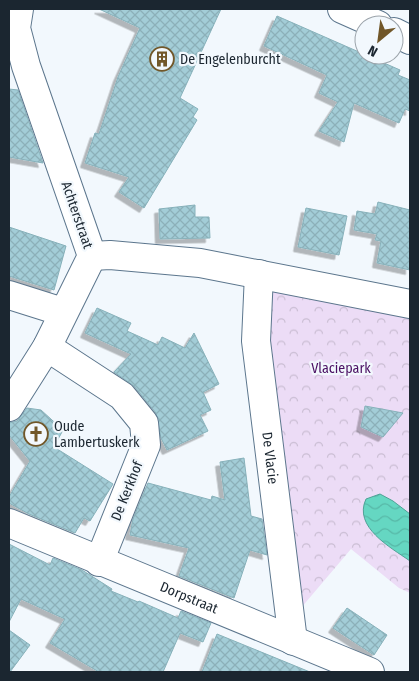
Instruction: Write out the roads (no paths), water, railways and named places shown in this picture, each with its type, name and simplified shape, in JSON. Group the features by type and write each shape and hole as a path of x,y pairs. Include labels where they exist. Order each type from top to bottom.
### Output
{"street":[{"name":"Achterstraat","path":"9,407 47,347 92,256 26,66 16,28 19,9"},
{"path":"342,9 356,15"},
{"path":"92,256 110,254 200,263 410,304"},
{"name":"De Vlacie","path":"259,274 256,341 293,641"},
{"path":"9,295 63,312"},
{"name":"De Kerkhof","path":"47,347 122,396 144,423 146,444 99,562"},
{"name":"Dorpstraat","path":"9,523 99,562 370,672"}],"water":[{"path":"380,494 410,514 410,561 384,543 369,527 365,519 363,509 366,499"}],"place":[{"name":"De Engelenburcht","path":"162,59"},
{"name":"Oude Lambertuskerk","path":"36,434"}],"park label":[{"name":"Vlaciepark","path":"341,368"}]}
